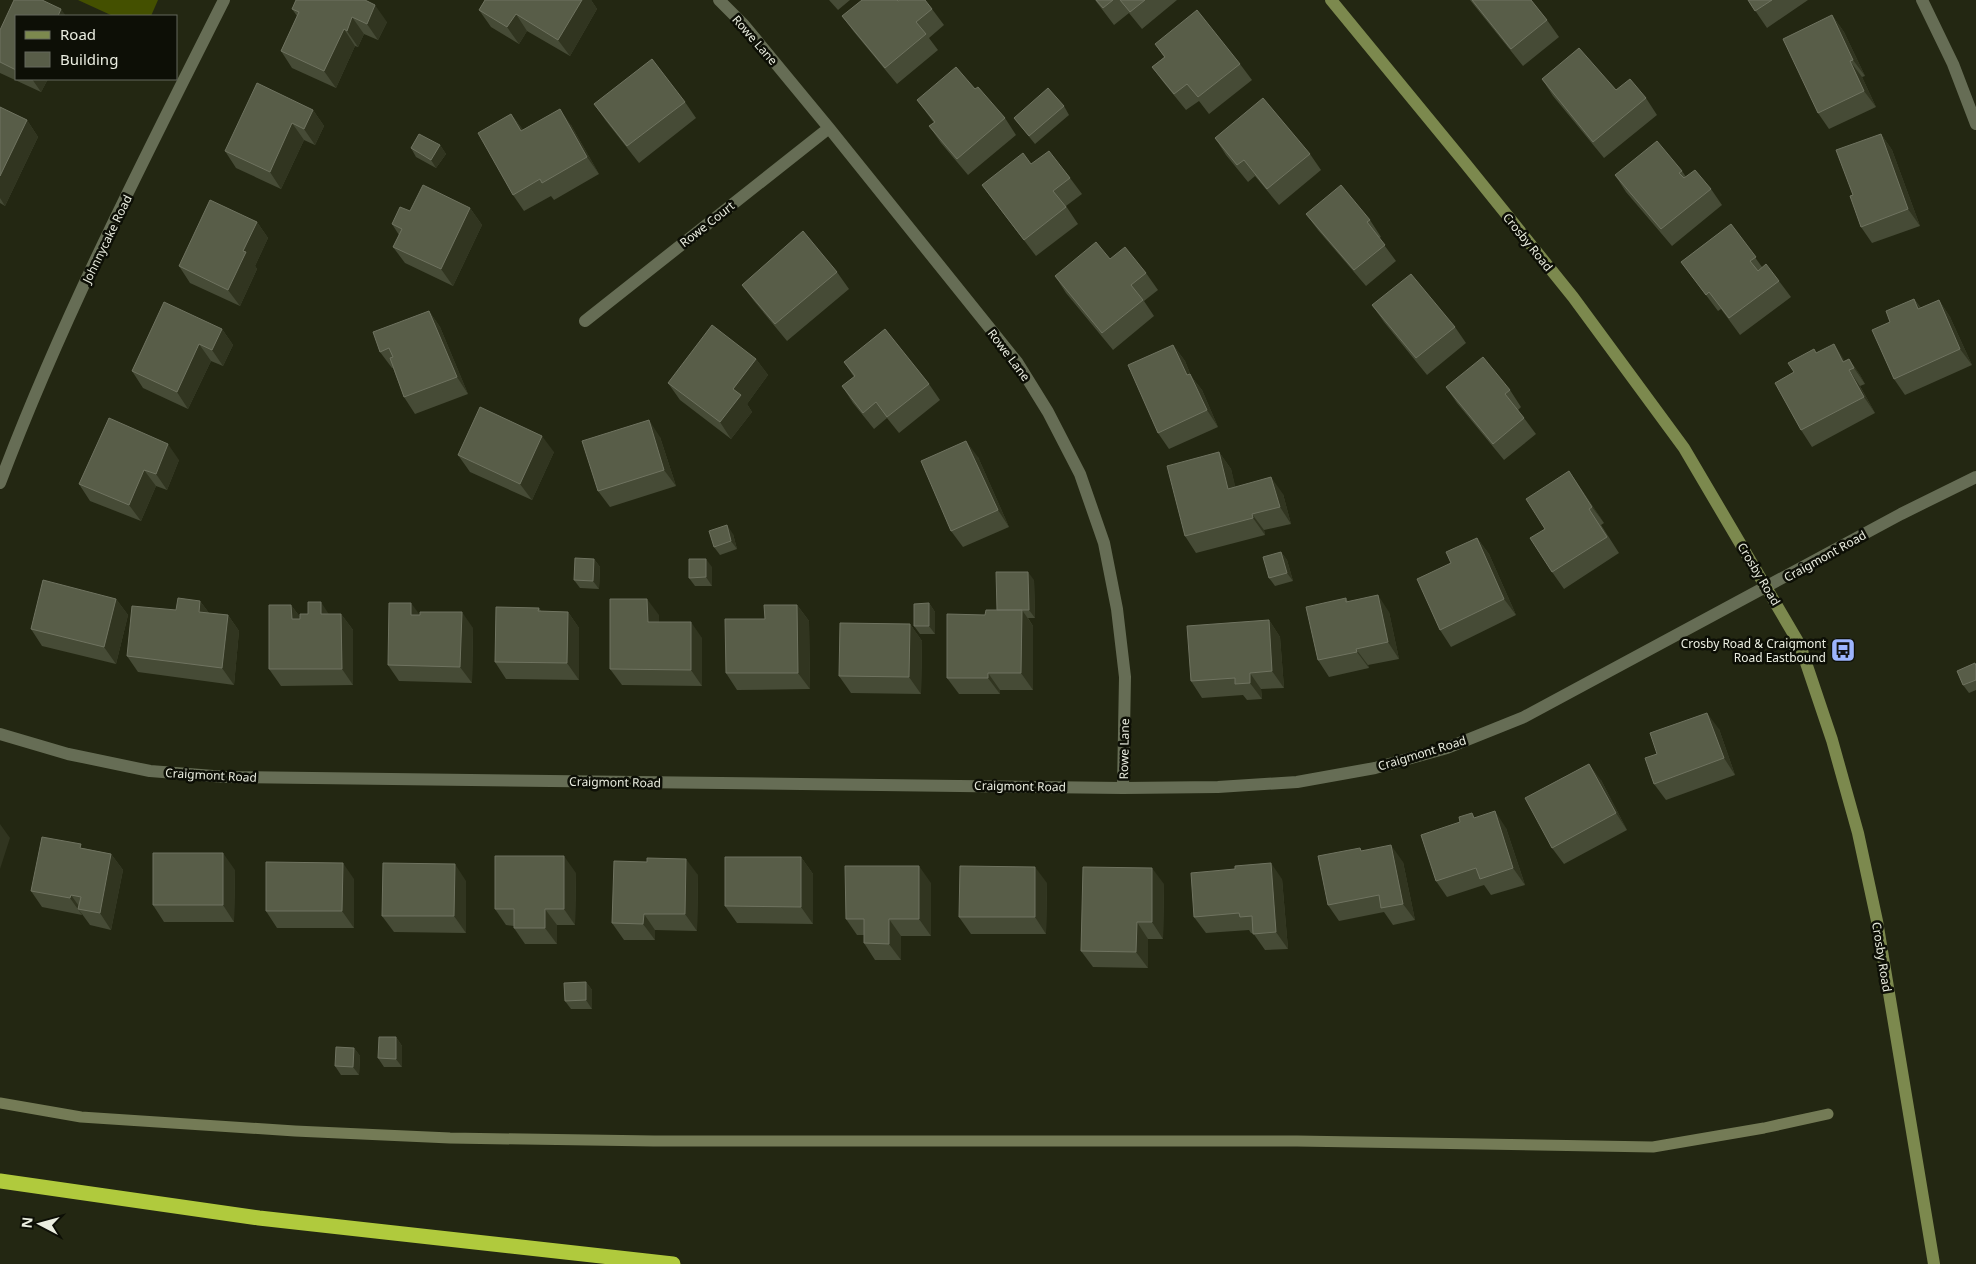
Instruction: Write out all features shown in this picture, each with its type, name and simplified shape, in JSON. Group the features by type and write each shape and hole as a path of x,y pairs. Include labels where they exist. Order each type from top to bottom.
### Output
{"highway":[{"path":"0,1182 259,1218 673,1264"}],"main road":[{"name":"Crosby Road","path":"1331,0 1465,162 1591,320 1684,448 1800,645 1832,740 1855,824 1877,921 1934,1264"}],"street":[{"name":"Johnnycake Road","path":"0,483 13,448 81,292 224,0"},
{"name":"Rowe Lane","path":"719,0 744,25 829,128 1017,362 1048,412 1080,474 1104,543 1117,610 1125,677 1123,788"},
{"path":"1922,0 1953,64 1976,124"},
{"name":"Rowe Court","path":"585,321 829,128"},
{"name":"Craigmont Road","path":"0,734 68,754 150,771 226,777 1123,788 1218,787 1297,782 1375,768 1447,748 1524,717 1768,588 1901,514 1976,477"}],"green space":[{"path":"78,0 158,0 151,15 111,15"}],"building":[{"path":"14,0 42,0 61,9 58,15 15,15 15,70 0,62 0,30"},
{"path":"296,0 365,0 375,5 367,24 352,17 347,31 344,29 324,71 281,51 299,12 292,9"},
{"path":"485,0 582,0 558,40 516,14 507,27 479,10"},
{"path":"862,0 925,0 932,9 916,22 926,34 885,68 842,16"},
{"path":"1096,0 1113,0 1103,8"},
{"path":"1120,0 1145,0 1130,12"},
{"path":"1472,0 1531,0 1547,20 1511,49"},
{"path":"1748,0 1772,0 1755,11"},
{"path":"1197,10 1240,64 1198,97 1187,84 1174,94 1152,67 1165,57 1155,44"},
{"path":"1832,15 1853,60 1850,61 1864,91 1818,113 1783,39"},
{"path":"1579,48 1616,90 1630,79 1646,98 1593,142 1542,79"},
{"path":"652,59 685,102 627,146 594,104"},
{"path":"956,67 975,89 978,87 1005,118 957,159 929,126 935,122 917,100"},
{"path":"257,83 313,110 304,129 292,123 270,172 225,151"},
{"path":"1048,88 1064,106 1029,136 1014,118"},
{"path":"1263,98 1310,154 1267,189 1244,160 1237,165 1215,138"},
{"path":"0,107 27,120 0,176"},
{"path":"560,109 587,157 542,183 540,179 513,195 478,133 511,114 521,131"},
{"path":"419,134 440,145 431,160 411,148"},
{"path":"1881,134 1908,209 1861,227 1850,196 1853,195 1836,150"},
{"path":"1657,141 1682,171 1679,173 1684,178 1695,170 1711,189 1661,229 1615,175"},
{"path":"1049,151 1070,178 1053,191 1066,207 1024,240 982,185 1023,153 1031,164"},
{"path":"423,185 470,208 441,269 393,247 402,229 392,224 400,207 410,211"},
{"path":"1341,185 1370,220 1367,222 1385,245 1354,270 1306,214"},
{"path":"210,200 257,222 243,251 246,252 228,290 179,266"},
{"path":"1731,224 1756,257 1750,261 1758,271 1766,264 1779,281 1729,318 1709,292 1706,295 1681,262"},
{"path":"803,231 837,272 775,324 742,285"},
{"path":"1096,242 1110,259 1125,247 1146,273 1131,285 1143,300 1102,333 1055,276"},
{"path":"1411,274 1455,327 1416,358 1372,305"},
{"path":"1914,299 1918,309 1939,300 1960,349 1894,379 1872,330 1890,322 1886,311"},
{"path":"164,302 222,329 212,350 199,344 177,392 132,371"},
{"path":"429,311 457,377 404,397 390,358 393,357 389,348 380,352 373,332"},
{"path":"712,325 756,359 733,389 741,395 720,422 668,383"},
{"path":"885,329 929,384 887,417 876,402 863,413 842,386 855,376 844,362"},
{"path":"1834,344 1843,362 1849,359 1854,368 1849,370 1864,397 1801,430 1775,383 1794,372 1788,363 1814,349 1816,353"},
{"path":"1173,345 1187,375 1190,374 1207,410 1158,433 1128,365"},
{"path":"1483,357 1510,390 1505,394 1524,418 1493,444 1446,387"},
{"path":"480,407 542,436 520,484 458,455"},
{"path":"109,418 168,444 156,474 144,470 129,505 79,484"},
{"path":"649,420 664,470 598,491 582,441"},
{"path":"966,441 998,510 951,531 921,461"},
{"path":"1219,452 1228,489 1271,477 1280,507 1252,514 1253,518 1185,536 1167,466"},
{"path":"1569,471 1592,507 1589,509 1607,537 1552,572 1530,538 1545,529 1526,499"},
{"path":"727,525 731,541 714,547 709,531"},
{"path":"1477,538 1504,599 1440,630 1417,579 1451,563 1446,552"},
{"path":"1281,552 1287,573 1269,578 1263,557"},
{"path":"575,558 594,559 593,581 574,580"},
{"path":"689,559 706,559 706,577 689,578"},
{"path":"996,572 1028,572 1029,610 997,610"},
{"path":"43,580 116,599 104,647 31,629"},
{"path":"1378,595 1388,642 1356,649 1357,652 1318,660 1306,607 1346,598 1346,602"},
{"path":"178,598 200,601 199,612 228,615 222,668 127,656 132,606 176,610"},
{"path":"610,599 647,599 648,622 691,622 691,670 610,669"},
{"path":"308,602 321,602 321,614 341,614 342,669 269,669 269,605 291,605 292,619 300,619 300,614 308,614"},
{"path":"389,603 411,603 411,615 420,615 420,612 462,612 460,667 388,665"},
{"path":"929,603 929,626 914,626 914,604"},
{"path":"764,605 797,605 798,673 726,673 725,619 765,619"},
{"path":"496,607 539,608 538,611 568,612 567,663 495,662"},
{"path":"986,610 1022,610 1021,673 988,673 988,678 947,678 947,614 985,615"},
{"path":"1269,620 1272,671 1250,673 1250,683 1235,684 1235,678 1191,681 1187,626"},
{"path":"840,623 910,624 909,677 839,676"},
{"path":"1975,663 1976,680 1963,685 1957,671"},
{"path":"1707,713 1724,758 1654,784 1645,758 1657,754 1650,733"},
{"path":"1589,764 1616,813 1552,848 1525,798"},
{"path":"1495,811 1513,868 1480,879 1476,868 1436,881 1421,835 1460,822 1459,817 1472,813 1474,818"},
{"path":"42,837 81,844 80,848 111,854 100,913 78,909 81,897 71,895 70,898 31,891"},
{"path":"1391,845 1403,904 1381,908 1379,895 1328,905 1318,856 1360,848 1361,851"},
{"path":"153,853 223,853 223,905 153,905"},
{"path":"495,856 564,856 564,909 545,909 545,928 514,928 514,909 495,909"},
{"path":"725,857 801,857 801,907 725,906"},
{"path":"647,858 686,859 685,914 644,914 643,924 612,923 614,861 647,862"},
{"path":"266,862 343,863 342,911 266,911"},
{"path":"383,863 455,864 454,916 382,916"},
{"path":"1271,863 1276,932 1253,934 1252,916 1240,917 1239,913 1194,917 1191,873"},
{"path":"845,866 919,866 919,919 889,919 889,944 864,943 864,919 846,919"},
{"path":"960,866 1035,867 1035,917 959,917"},
{"path":"1083,867 1152,868 1152,922 1137,922 1136,952 1081,951"},
{"path":"586,982 586,1000 565,1001 564,983"},
{"path":"379,1037 396,1037 396,1059 378,1058"},
{"path":"336,1047 354,1048 353,1067 335,1066"}],"waterway":[{"path":"0,1103 81,1117 295,1131 450,1138 654,1141 1297,1141 1653,1147 1764,1128 1828,1114"}],"place":[{"name":"Crosby Road & Craigmont Road Eastbound","path":"1843,650"}]}
